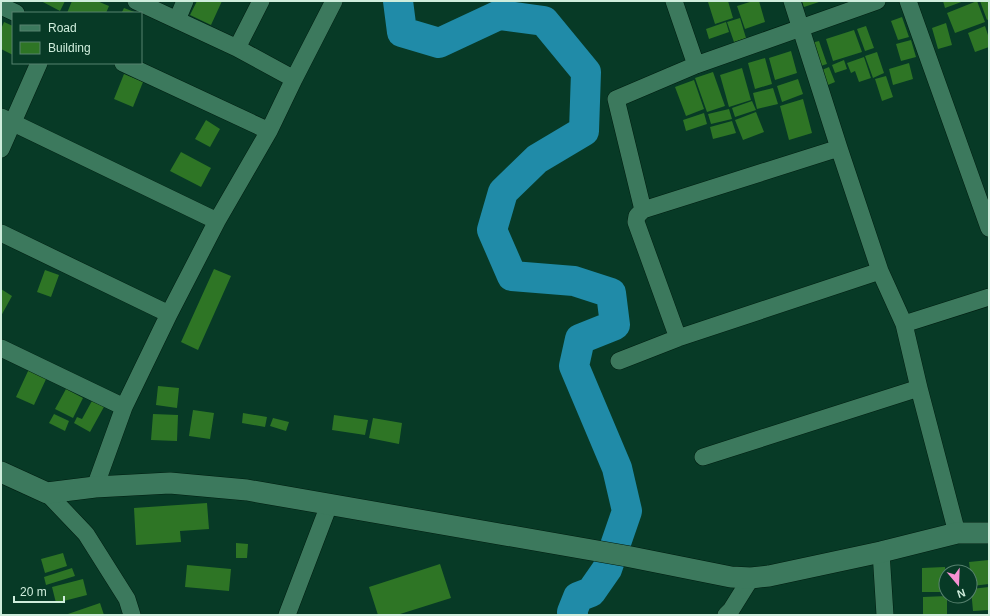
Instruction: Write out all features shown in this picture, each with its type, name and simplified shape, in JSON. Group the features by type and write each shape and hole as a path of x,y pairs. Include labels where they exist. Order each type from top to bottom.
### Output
{"street":[{"path":"136,1 237,48 294,79"},
{"path":"177,20 185,1"},
{"path":"237,48 261,1"},
{"path":"96,487 124,407 169,314 217,222 269,131 334,1"},
{"path":"674,1 696,65"},
{"path":"792,1 880,270 904,324 957,533"},
{"path":"643,210 616,99 696,65 877,1"},
{"path":"908,1 989,228"},
{"path":"1,6 14,12"},
{"path":"1,149 7,120 38,64"},
{"path":"125,64 269,131"},
{"path":"7,120 217,222"},
{"path":"678,338 636,222 638,216 643,210 839,148"},
{"path":"1,233 169,314"},
{"path":"619,361 678,338 880,270"},
{"path":"904,324 989,297"},
{"path":"1,348 124,407"},
{"path":"703,457 919,388"},
{"path":"1,472 47,492 86,534 126,599 132,615"},
{"path":"47,492 96,487 170,483 247,490 626,556 731,577 751,578 770,576 881,552 957,533 989,533"},
{"path":"287,615 329,505"},
{"path":"881,552 885,615"},
{"path":"726,615 731,610 751,578"}],"building":[{"path":"41,1 65,1 60,11"},
{"path":"72,1 97,1 109,6 106,12 67,12"},
{"path":"197,1 222,1 211,25 190,15"},
{"path":"728,1 733,18 715,24 708,2"},
{"path":"753,1 759,1 765,22 745,29 737,6"},
{"path":"802,1 822,1 804,7"},
{"path":"943,1 964,1 945,8"},
{"path":"977,1 985,22 955,33 947,13"},
{"path":"980,1 989,1 989,19 987,20"},
{"path":"124,8 134,12 122,12"},
{"path":"902,17 909,37 898,40 891,21"},
{"path":"740,18 746,38 734,42 727,22"},
{"path":"4,22 12,26 12,54 1,49 1,29"},
{"path":"726,22 729,32 709,39 706,29"},
{"path":"946,23 952,45 938,49 932,28"},
{"path":"866,26 874,48 865,51 857,29"},
{"path":"985,26 989,38 989,47 975,52 968,33"},
{"path":"854,30 862,52 833,61 826,39"},
{"path":"911,40 916,57 901,61 896,44"},
{"path":"819,41 827,64 814,68 807,44"},
{"path":"791,51 797,73 775,80 769,58"},
{"path":"877,52 884,73 873,78 865,56"},
{"path":"864,57 871,78 859,82 855,71 851,73 847,63"},
{"path":"765,58 772,84 755,89 748,63"},
{"path":"844,60 847,69 835,73 832,65"},
{"path":"909,63 913,79 893,85 889,69"},
{"path":"829,67 835,82 823,87 817,72"},
{"path":"742,68 751,100 729,107 720,75"},
{"path":"713,72 725,106 707,112 695,78"},
{"path":"124,74 143,82 133,107 114,99"},
{"path":"886,76 893,97 882,101 875,79"},
{"path":"798,79 803,94 782,102 777,86"},
{"path":"694,80 704,109 686,116 675,87"},
{"path":"773,88 778,104 757,109 753,93"},
{"path":"803,99 812,133 789,140 780,106"},
{"path":"752,101 756,110 735,117 732,108"},
{"path":"729,109 732,119 711,124 708,114"},
{"path":"756,112 764,132 743,140 735,120"},
{"path":"704,113 707,124 686,131 683,120"},
{"path":"206,120 220,129 210,147 195,139"},
{"path":"732,121 736,133 713,139 710,127"},
{"path":"181,152 211,168 201,187 170,171"},
{"path":"214,269 231,276 198,350 181,342"},
{"path":"45,270 59,275 51,297 37,292"},
{"path":"1,289 12,296 1,316"},
{"path":"29,369 47,377 34,405 16,397"},
{"path":"158,386 179,388 177,408 156,405"},
{"path":"66,389 83,398 73,418 55,409"},
{"path":"93,399 105,405 90,432 74,423 77,417 82,419"},
{"path":"193,410 214,413 210,439 189,436"},
{"path":"243,413 267,417 265,427 242,423"},
{"path":"54,414 69,421 65,431 49,423"},
{"path":"153,414 178,415 177,441 151,440"},
{"path":"334,415 368,420 365,435 332,430"},
{"path":"273,418 289,422 286,431 270,426"},
{"path":"373,418 402,423 399,444 369,438"},
{"path":"207,503 209,529 180,531 181,542 136,545 134,508"},
{"path":"236,543 248,544 247,558 236,558"},
{"path":"63,553 67,566 45,573 41,559"},
{"path":"989,560 989,584 978,585 978,564 969,564 969,562"},
{"path":"440,564 451,598 397,615 378,615 369,587"},
{"path":"187,565 231,569 229,591 185,587"},
{"path":"938,567 938,592 922,592 922,568"},
{"path":"72,568 75,576 46,585 44,577"},
{"path":"83,579 87,595 56,603 52,587"},
{"path":"989,587 989,610 973,611 972,604 978,604 978,588"},
{"path":"938,596 938,604 947,604 947,615 923,615 923,597"},
{"path":"100,603 104,615 65,615"}],"waterway":[{"path":"398,1 402,32 439,43 499,15 544,21 586,72 584,131 537,159 503,192 492,230 512,276 574,281 611,293 615,325 580,339 574,366 617,468 627,511 607,569 591,592 578,597 572,612 573,615"}]}
